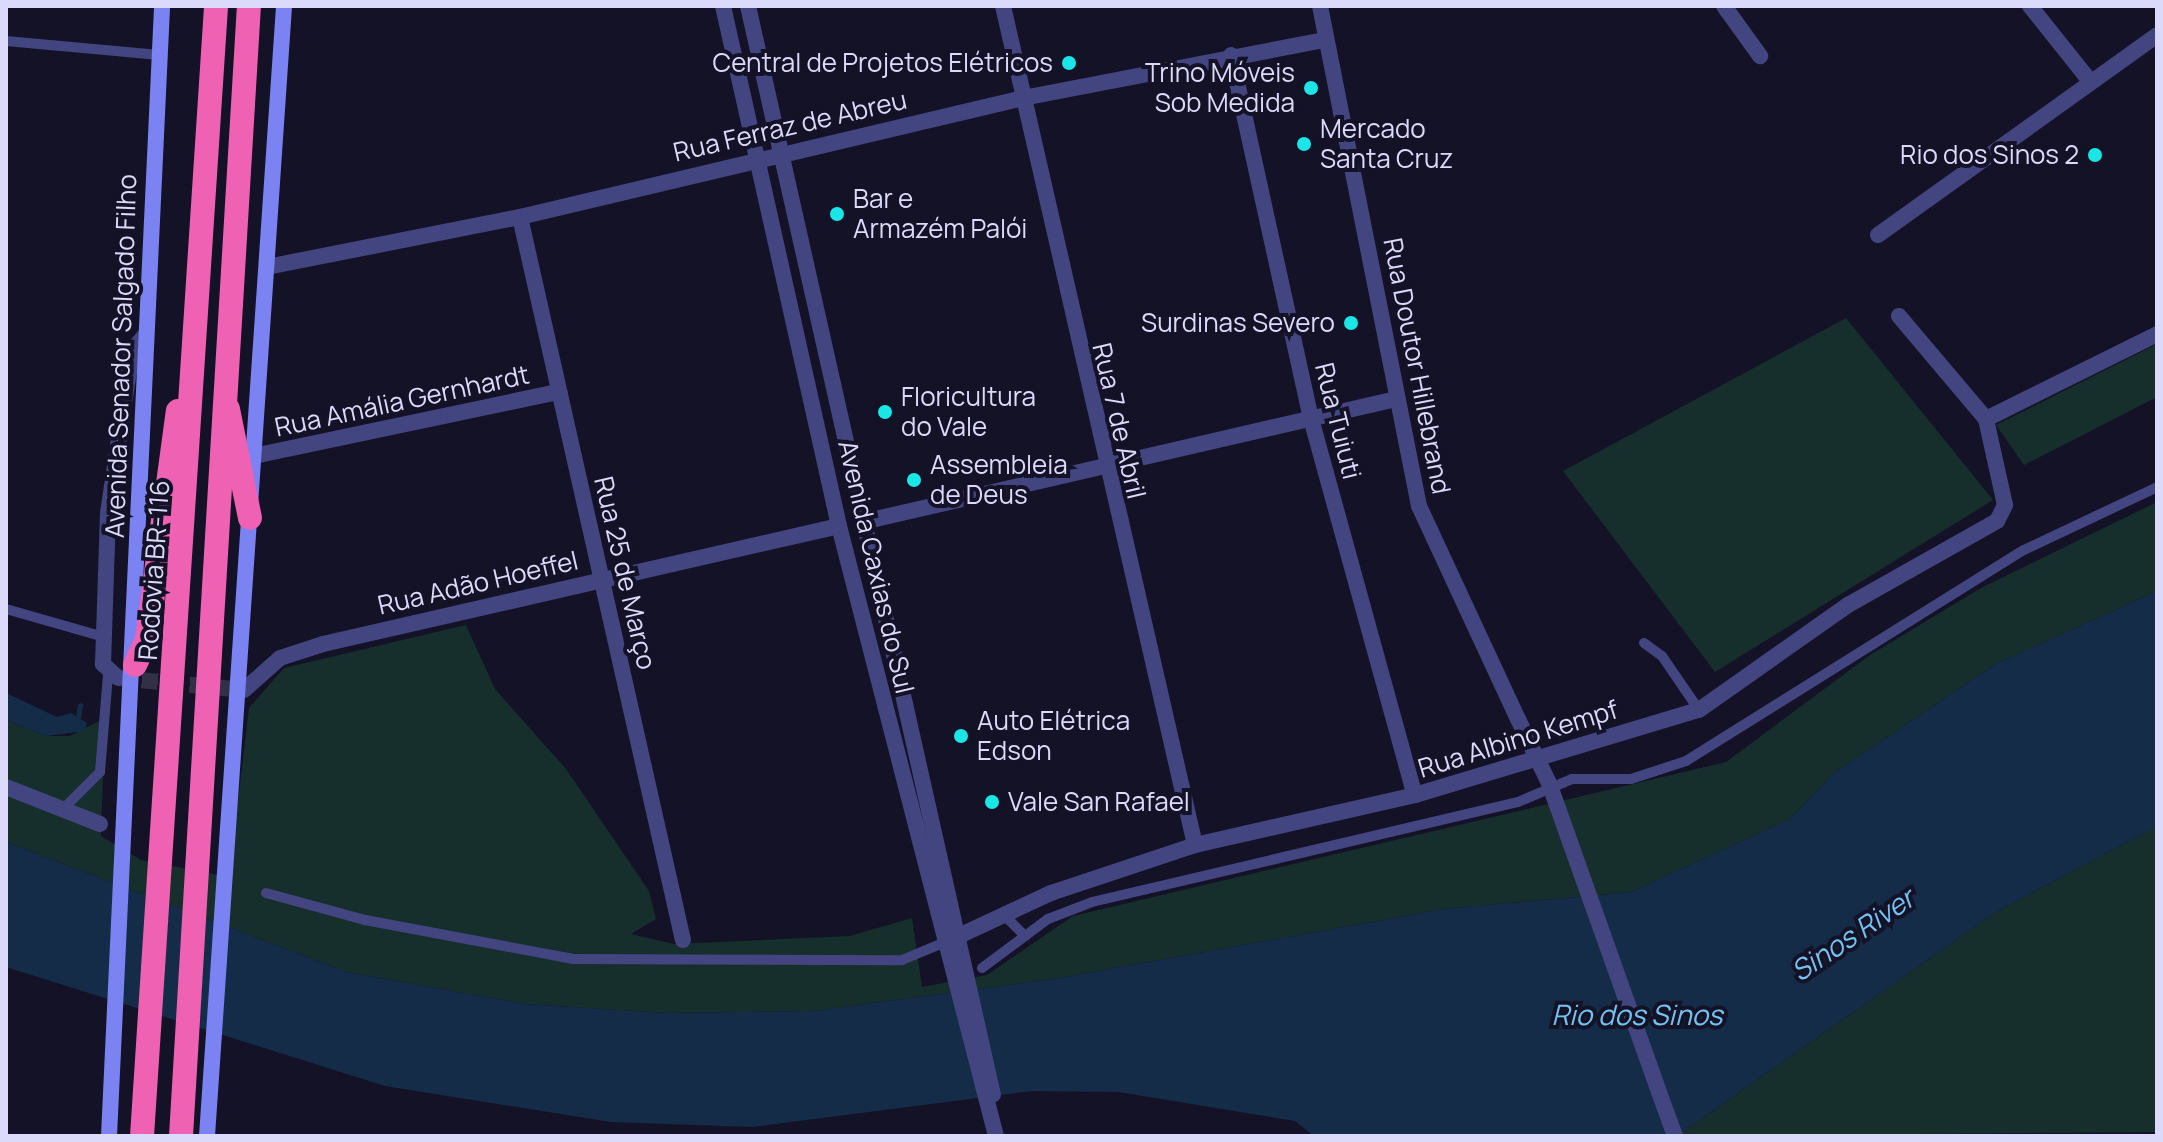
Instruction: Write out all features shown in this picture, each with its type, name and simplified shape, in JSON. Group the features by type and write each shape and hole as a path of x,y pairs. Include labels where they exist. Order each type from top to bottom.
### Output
{"highway":[{"name":"Rodovia BR-116","path":"142,1136 163,880 216,6"},
{"path":"181,1136 221,376 249,6"},
{"path":"120,672 147,639 179,402 194,372"},
{"path":"221,376 250,518"}],"main road":[{"name":"Avenida Senador Salgado Filho","path":"109,1136 133,708 120,672 144,336 162,6"},
{"path":"207,1136 284,6"}],"street":[{"name":"Avenida Caxias do Sul","path":"723,6 839,526 943,943 962,983"},
{"name":"Avenida Caxias do Sul","path":"748,6 960,936 962,983 997,1136"},
{"name":"Rua 7 de Abril","path":"1003,6 1103,466 1195,845"},
{"name":"Rua Doutor Hillebrand","path":"1320,6 1419,506 1549,783 1675,1136"},
{"path":"1724,6 1760,56"},
{"path":"2030,6 2089,80"},
{"path":"1878,235 2089,80 2157,35"},
{"name":"Rua Ferraz de Abreu","path":"267,267 520,217 781,150 1023,98 1231,55 1325,40"},
{"name":"Rua Tuiuti","path":"1231,55 1310,415 1415,795"},
{"name":"Rua 25 de Março","path":"520,217 683,940"},
{"path":"1899,316 1986,419 2157,334"},
{"path":"120,672 104,637 108,513 132,351 144,336"},
{"name":"Rua Amália Gernhardt","path":"254,456 559,392"},
{"path":"867,521 1310,415 1396,399"},
{"name":"Rua Albino Kempf","path":"943,943 1004,915 1195,845 1415,795 1699,710 1848,605 1997,521 2005,505 1990,450 1986,419"},
{"name":"Rua Adão Hoeffel","path":"244,690 271,664 323,644 839,526"},
{"path":"6,787 100,824"}],"lane":[{"path":"6,41 159,55"},
{"path":"982,968 1025,936 1092,902 1518,802 1572,779 1631,779 1686,761 2024,550 2157,487"},
{"path":"6,609 104,637"},
{"path":"1644,643 1662,656 1699,710"},
{"path":"64,808 100,772 120,672"},
{"path":"266,893 488,946 682,963 902,960 943,943"},
{"path":"1004,915 1025,936"},
{"path":"682,963 683,940"}],"green space":[{"path":"1846,318 1993,500 1715,672 1563,471"},
{"path":"2157,344 2157,397 2024,465 1996,425"},
{"path":"2157,502 2157,591 1996,664 1834,773 1790,819 1631,892 1444,909 1054,979 813,1011 665,1013 525,1004 346,972 6,842 6,720 47,736 70,736 105,718 101,836 141,860 229,877 249,708 284,668 466,625 495,689 566,769 649,891 656,919 631,934 674,944 850,936 912,918 922,987 987,975 1073,916 1726,762 1870,655 1981,588"},
{"path":"2157,826 2157,1132 1677,1136 1996,912"}],"water":[{"name":"Rio dos Sinos","path":"2157,591 2157,826 1996,912 1677,1136 1314,1136 1295,1121 1119,1092 1032,1091 753,1127 611,1122 385,1086 6,967 6,842 346,972 525,1004 665,1013 813,1011 1054,979 1444,909 1631,892 1790,819 1834,773 1996,664"},
{"path":"6,693 57,717 71,713 87,723 85,731 47,736 6,720"}],"waterway":[{"path":"77,724 80,705"}],"tunnel":[{"path":"118,678 244,690"}],"place":[{"name":"Central de Projetos Elétricos","path":"1069,63"},
{"name":"Trino Móveis Sob Medida","path":"1311,88"},
{"name":"Mercado Santa Cruz","path":"1304,144"},
{"name":"Rio dos Sinos 2","path":"2095,155"},
{"name":"Bar e Armazém Palói","path":"837,214"},
{"name":"Surdinas Severo","path":"1351,323"},
{"name":"Floricultura do Vale","path":"885,412"},
{"name":"Assembleia de Deus","path":"914,480"},
{"name":"Auto Elétrica Edson","path":"961,736"},
{"name":"Vale San Rafael","path":"992,802"}],"water label":[{"name":"Sinos River","path":"1852,934"}]}
